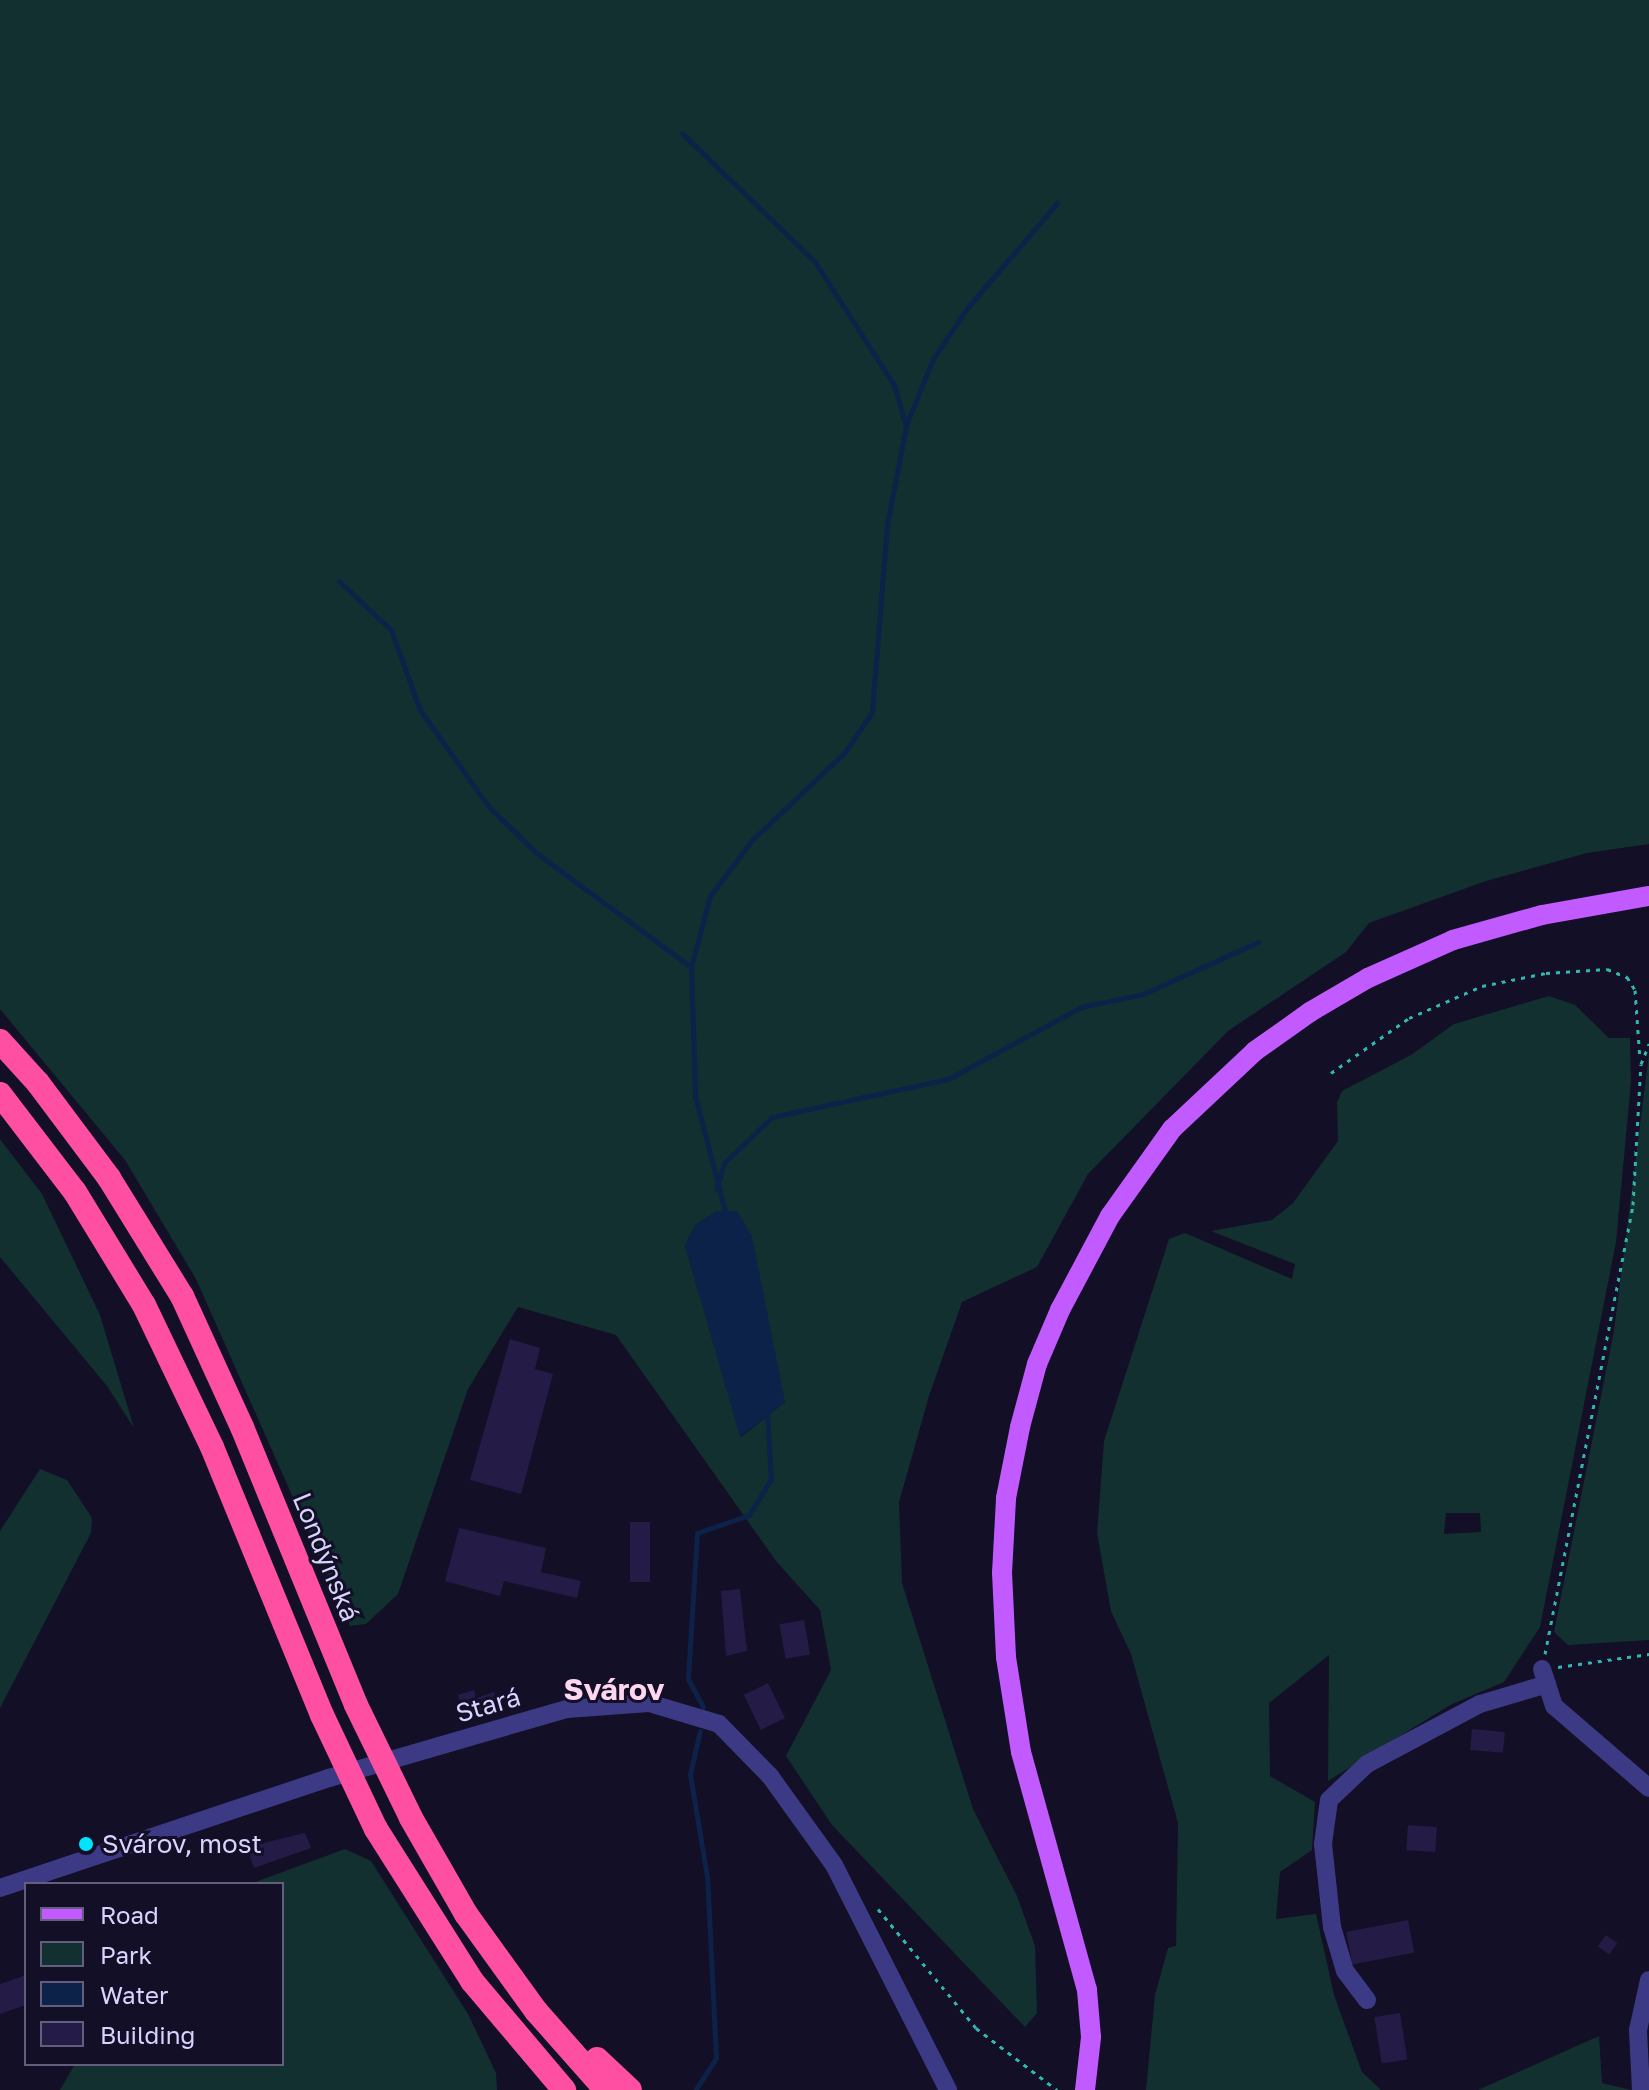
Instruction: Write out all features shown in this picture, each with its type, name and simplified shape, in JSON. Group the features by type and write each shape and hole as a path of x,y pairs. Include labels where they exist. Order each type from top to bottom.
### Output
{"highway":[{"name":"Londýnská","path":"0,1041 109,1178 182,1296 248,1442 356,1705 411,1818 466,1914 536,2011 606,2090"},
{"path":"0,1094 67,1180 144,1305 212,1447 322,1715 376,1829 472,1981 564,2090"},
{"path":"536,2011 630,2090"}],"main road":[{"path":"1086,2087 1091,2037 1087,1990 1021,1752 1006,1657 1002,1573 1006,1498 1020,1427 1037,1364 1060,1310 1110,1216 1172,1129 1255,1051 1310,1012 1368,978 1453,940 1542,915 1649,896"}],"street":[{"path":"1367,2000 1345,1971 1332,1927 1323,1844 1329,1800 1338,1786 1367,1764 1480,1704 1545,1676 1554,1706 1649,1788"},
{"name":"Stará","path":"0,1888 329,1778 567,1709 649,1703 719,1724 770,1776 834,1865 948,2090"},
{"path":"1641,2090 1643,2029 1649,1980"}],"path":[{"path":"1331,1073 1409,1018 1482,986 1546,973 1607,969 1627,977 1635,990 1641,1064 1633,1205 1545,1676 1649,1654"},
{"path":"1641,1064 1649,1044"},
{"path":"872,1902 976,2028 1057,2090"}],"green space":[{"path":"0,0 1649,0 1649,844 1587,853 1486,881 1369,923 1346,952 1228,1031 1088,1174 1037,1267 962,1302 929,1396 899,1502 902,1583 973,1809 1017,1896 1035,1946 1037,2013 1025,2027 832,1825 786,1756 831,1670 820,1610 776,1561 616,1335 518,1307 468,1389 398,1594 366,1624 350,1626 196,1279 125,1160 0,1009","holes":["696,1224 785,1402 741,1437 685,1245"]},
{"path":"1549,996 1575,1005 1609,1038 1630,1038 1631,1082 1616,1242 1540,1627 1504,1682 1450,1705 1328,1781 1329,1655 1269,1703 1270,1776 1315,1802 1312,1850 1280,1872 1276,1919 1316,1914 1334,1995 1362,2072 1381,2090 1146,2090 1155,1995 1168,1948 1176,1946 1178,1823 1131,1654 1111,1611 1097,1533 1104,1441 1169,1239 1185,1233 1292,1279 1295,1264 1211,1231 1272,1220 1293,1203 1338,1141 1337,1102 1342,1091 1411,1055 1454,1024","holes":["1446,1513 1480,1513 1481,1532 1444,1534"]},
{"path":"1649,1054 1649,1640 1568,1645 1554,1632 1614,1331"},
{"path":"0,1139 42,1194 100,1315 134,1428 107,1386 0,1257"},
{"path":"40,1469 67,1480 92,1518 91,1533 0,1708 0,1531"},
{"path":"345,1849 371,1861 468,2014 496,2073 497,2090 60,2090 74,2066 284,2066 284,1882 255,1882"},
{"path":"1599,2036 1602,2083 1631,2090 1478,2090"}],"water":[{"path":"716,1211 737,1211 752,1236 785,1402 740,1437 685,1245 696,1224"}],"building":[{"path":"510,1339 540,1348 535,1369 553,1374 521,1494 470,1480"},
{"path":"630,1522 650,1522 650,1582 630,1582"},
{"path":"459,1528 546,1548 541,1572 581,1581 577,1598 504,1581 500,1596 445,1581"},
{"path":"740,1589 747,1651 726,1656 721,1591"},
{"path":"804,1620 810,1654 785,1659 779,1624"},
{"path":"768,1683 785,1718 761,1730 744,1695"},
{"path":"474,1690 476,1698 494,1692 499,1708 465,1719 458,1695"},
{"path":"1472,1729 1505,1732 1503,1753 1470,1750"},
{"path":"1408,1825 1437,1827 1435,1852 1406,1850"},
{"path":"305,1833 311,1848 254,1868 247,1847"},
{"path":"1408,1920 1414,1952 1352,1964 1346,1932"},
{"path":"1606,1935 1617,1943 1609,1955 1598,1946"},
{"path":"24,1976 24,2006 0,2014 0,1984"},
{"path":"1400,2013 1407,2059 1382,2063 1374,2017"}],"waterway":[{"path":"682,133 815,262 894,385 906,426 887,525 872,712 845,752 752,840 710,896 691,967 695,1096 726,1215"},
{"path":"906,425 933,359 968,307 1057,203"},
{"path":"339,581 391,630 420,710 489,807 535,852 691,967"},
{"path":"716,1189 724,1163 772,1117 948,1079 1081,1007 1143,994 1258,942"},
{"path":"703,1707 688,1679 697,1533 749,1515 771,1479 767,1413"},
{"path":"696,2089 716,2058 707,1877 690,1774 700,1731"}],"place":[{"name":"Svárov, most","path":"86,1844"}],"district":[{"name":"Svárov","path":"614,1689"}]}
